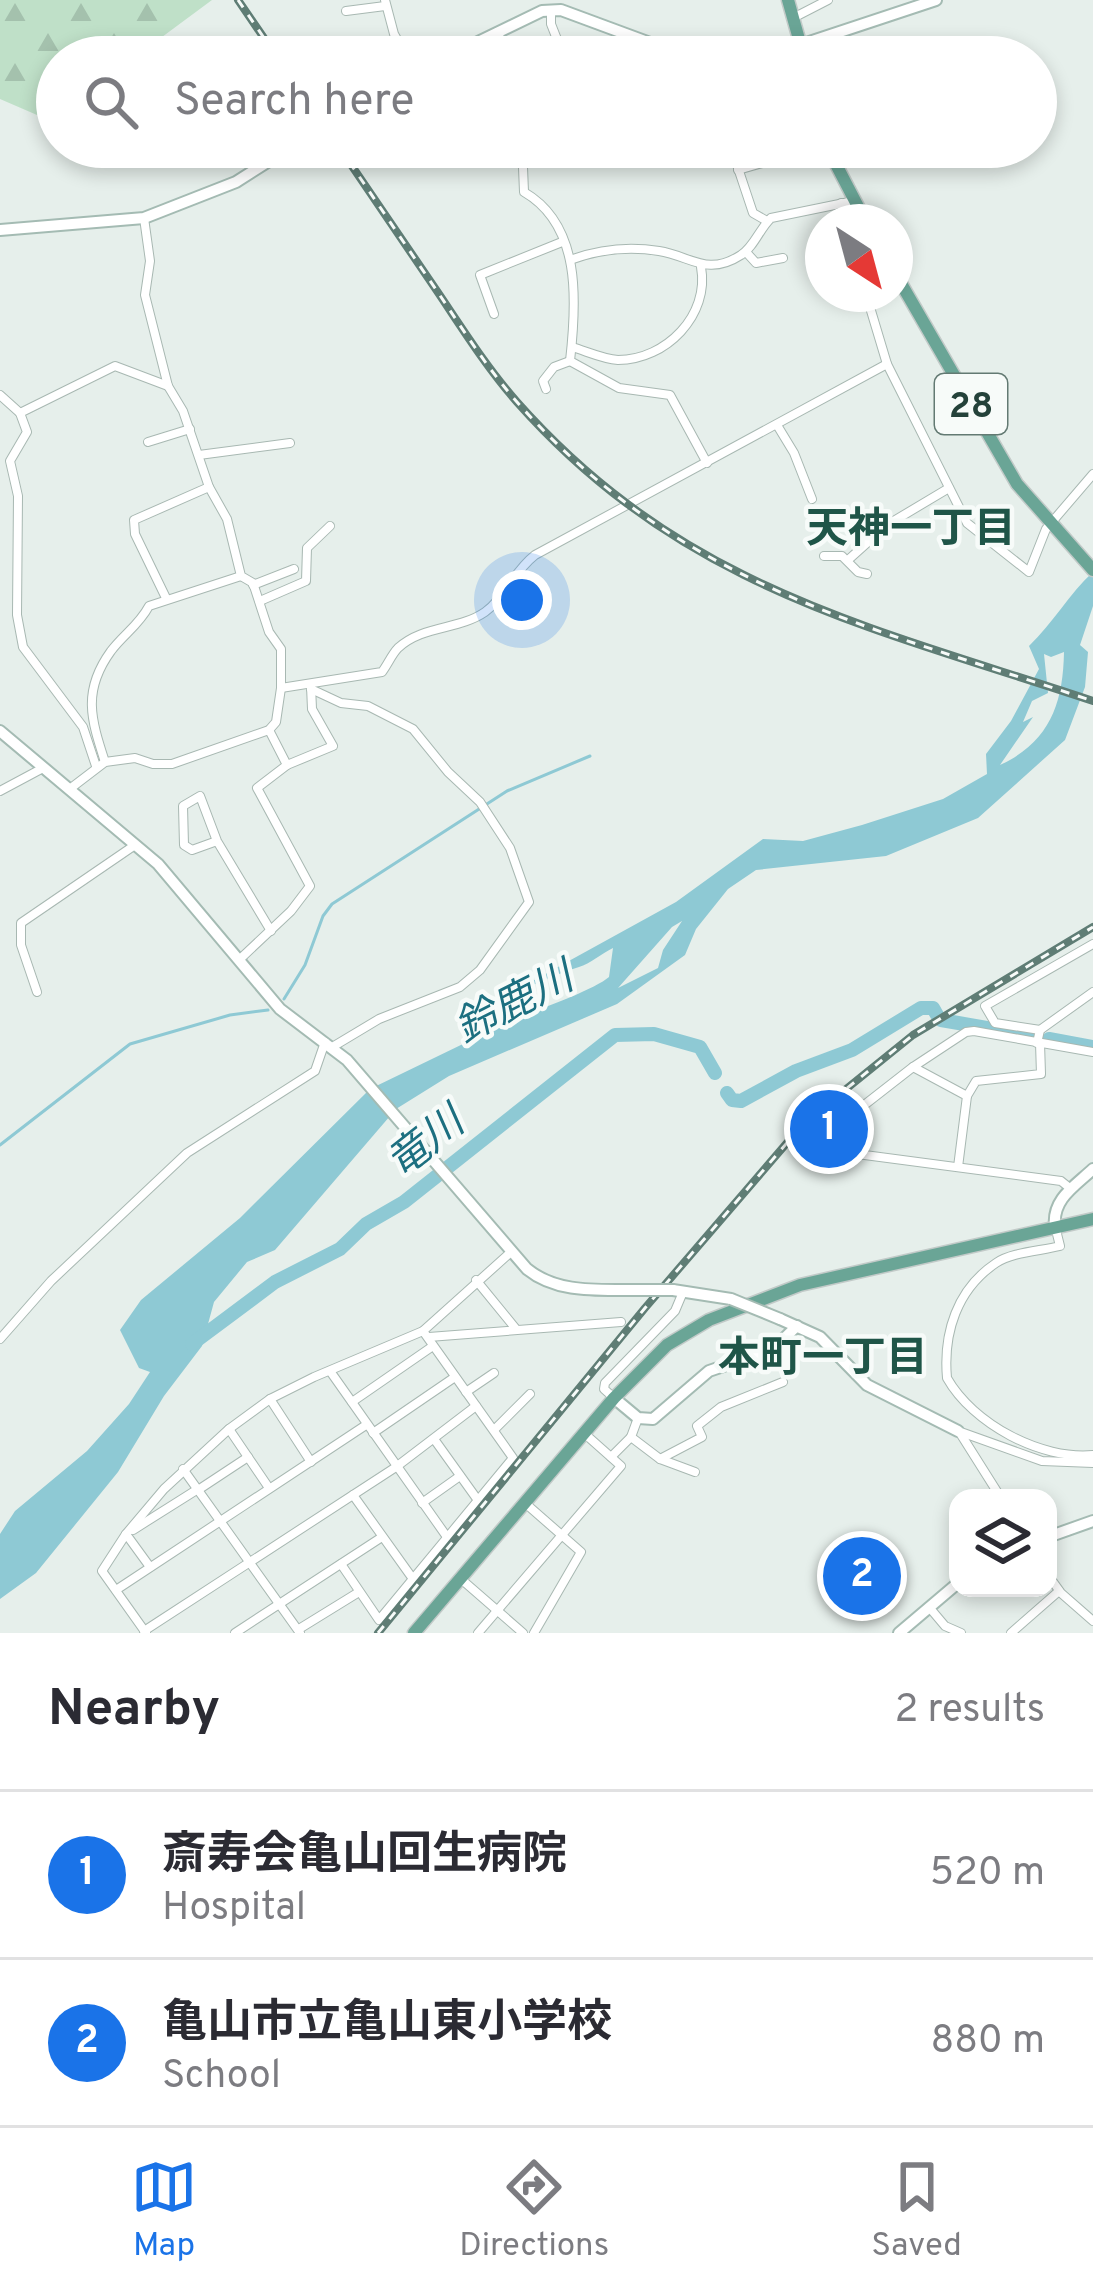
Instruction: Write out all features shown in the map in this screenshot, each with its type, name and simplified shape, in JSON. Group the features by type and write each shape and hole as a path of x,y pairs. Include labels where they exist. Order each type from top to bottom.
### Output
{"main road":[{"path":"788,0 798,36"},
{"path":"842,36 935,0"},
{"path":"487,36 551,10 590,18 635,36"},
{"path":"0,230 144,218 236,182 258,168"},
{"path":"835,168 848,202"},
{"name":"28","path":"913,304 1018,484 1093,570"},
{"path":"0,731 136,844 280,1009 347,1060 534,1274 558,1285 679,1290 730,1299 820,1337 868,1385 958,1431"},
{"path":"1055,1226 1056,1208 1093,1169"},
{"path":"414,1633 614,1398 667,1346 709,1320 800,1285 1093,1219"},
{"path":"614,1398 638,1418 659,1416 709,1371 766,1353 782,1344 797,1326"},
{"path":"1057,1535 1093,1521"},
{"path":"899,1633 949,1590"}],"street":[{"path":"793,18 827,0"},
{"path":"346,11 385,3 398,36"},
{"path":"551,10 556,36"},
{"path":"497,31 499,36"},
{"path":"525,168 524,193 536,197 573,259 576,311 570,361"},
{"path":"745,168 738,170 753,213 767,221"},
{"path":"573,259 597,251 638,249 667,252 700,267 746,252 767,221 777,215 848,202"},
{"path":"70,788 101,764 135,758 172,764 269,730 276,722 281,688 281,649 269,632 253,585 241,576 227,519 209,488 190,429 168,386 145,295 150,261 144,218"},
{"path":"494,314 480,275 562,242"},
{"path":"746,252 756,262 783,258"},
{"path":"572,346 620,360 670,343 700,308 700,267"},
{"path":"871,312 887,364 967,523 1029,572 1053,526 1093,474"},
{"path":"546,389 543,381 550,370 570,361"},
{"path":"570,361 619,388 670,395 706,463"},
{"path":"281,688 311,687 382,672 397,649 420,634 476,617 492,607 517,569 535,555 887,364"},
{"path":"20,413 115,366 168,386"},
{"path":"0,394 20,413 27,432 10,461 18,496 18,625 28,656 82,727 101,764"},
{"path":"777,424 812,499"},
{"path":"148,442 190,429"},
{"path":"199,455 290,443"},
{"path":"166,598 138,542 134,520 209,488"},
{"path":"848,560 887,525 949,488"},
{"path":"260,601 305,581 307,548 330,526"},
{"path":"824,556 848,560 858,572 867,574"},
{"path":"253,585 294,569"},
{"path":"101,764 89,712 91,694 110,652 138,626 149,606 241,576"},
{"path":"239,960 310,886 257,788 287,765 334,746 313,709 311,687"},
{"path":"0,1339 50,1281 187,1153 315,1071 316,1060 330,1043 460,987 480,970 529,902 516,862 482,806 413,729 368,706 341,703 311,687"},
{"path":"269,730 287,765"},
{"path":"0,791 44,767"},
{"path":"217,841 192,850 184,845 183,806 200,796 217,841 271,931"},
{"path":"37,992 21,945 21,923 136,844"},
{"path":"1093,944 985,1006 995,1023 1040,1030 1093,992"},
{"path":"958,1167 967,1096 976,1081 1041,1074 1040,1030"},
{"path":"1071,1189 1061,1181 840,1149 841,1141 862,1123 863,1106 966,1032 1093,1052"},
{"path":"914,1066 967,1096"},
{"path":"1055,1226 1060,1246 1001,1260 968,1291 951,1319 946,1372 967,1405 1024,1441 1058,1454 1093,1459"},
{"path":"352,1402 428,1338 476,1280 509,1250"},
{"path":"476,1280 517,1330"},
{"path":"614,1398 603,1385 675,1311 679,1290"},
{"path":"476,1406 397,1467 145,1632 103,1571 126,1534 183,1469 270,1400 330,1371 428,1338 621,1322"},
{"path":"341,1564 379,1620 513,1458 428,1338"},
{"path":"330,1371 447,1537"},
{"path":"466,1392 494,1373"},
{"path":"116,1590 310,1462 455,1377"},
{"path":"660,1460 698,1442 702,1437 697,1426 721,1407 783,1382"},
{"path":"494,1430 530,1394"},
{"path":"270,1400 310,1462"},
{"path":"611,1457 631,1437 638,1418"},
{"path":"230,1429 269,1488"},
{"path":"958,1431 1042,1461 1093,1459"},
{"path":"958,1431 995,1489"},
{"path":"478,1633 621,1466 585,1435"},
{"path":"631,1437 660,1460 694,1472"},
{"path":"434,1439 477,1499"},
{"path":"126,1534 248,1457"},
{"path":"183,1469 300,1631 359,1592"},
{"path":"422,1503 460,1476"},
{"path":"353,1495 413,1579"},
{"path":"525,1503 581,1552 534,1633"},
{"path":"126,1534 150,1567"},
{"path":"236,1633 382,1537"},
{"path":"461,1579 524,1633"},
{"path":"1057,1588 1093,1621"},
{"path":"1011,1633 1059,1591"},
{"path":"929,1607 945,1626 961,1633"}],"green space":[{"path":"0,0 212,0 163,36 36,36 36,115 0,99"}],"water":[{"path":"1093,572 1093,606 1080,645 1088,652 1085,687 1065,740 978,818 886,856 756,870 728,889 696,929 685,955 617,1004 449,1076 396,1109 275,1250 247,1262 214,1302 202,1346 164,1396 118,1472 36,1573 0,1599 0,1534 15,1511 87,1451 150,1372 139,1368 120,1330 141,1300 240,1218 370,1089 465,1043 489,1005 676,902 763,839 803,841 862,825 943,799 987,774 986,754 1011,721 1039,669 1029,646","holes":["1064,652 1050,720 1031,745 1000,765 1033,717 1023,722 1032,701 1048,693 1044,654 1051,657","682,921 663,950 658,968 618,988","613,948 609,977 600,983 491,1025 517,995"]}],"waterway":[{"path":"284,999 332,904 507,791 590,756"},
{"name":"竜川","path":"727,1093 741,1101 796,1071 852,1050 921,1008 933,1008 937,1015"},
{"path":"0,1145 130,1044 230,1015 268,1010"},
{"name":"竜川","path":"941,1020 1034,1036"},
{"name":"竜川","path":"192,1344 275,1282 340,1249 366,1224 404,1202 615,1035 654,1034 700,1047 715,1073"},
{"name":"竜川","path":"1049,1039 1093,1047"}],"railway":[{"path":"238,0 263,36"},
{"path":"353,168 506,389 580,465 645,517 712,559 783,593 931,649 1093,701"},
{"path":"378,1633 804,1123 913,1035 1093,927"}],"place":[{"name":"斎寿会亀山回生病院","path":"829,1129"},
{"name":"亀山市立亀山東小学校","path":"862,1576"}],"district":[{"name":"天神一丁目","path":"911,527"},
{"name":"本町一丁目","path":"823,1356"}],"water label":[{"name":"鈴鹿川","path":"513,1001"}]}
